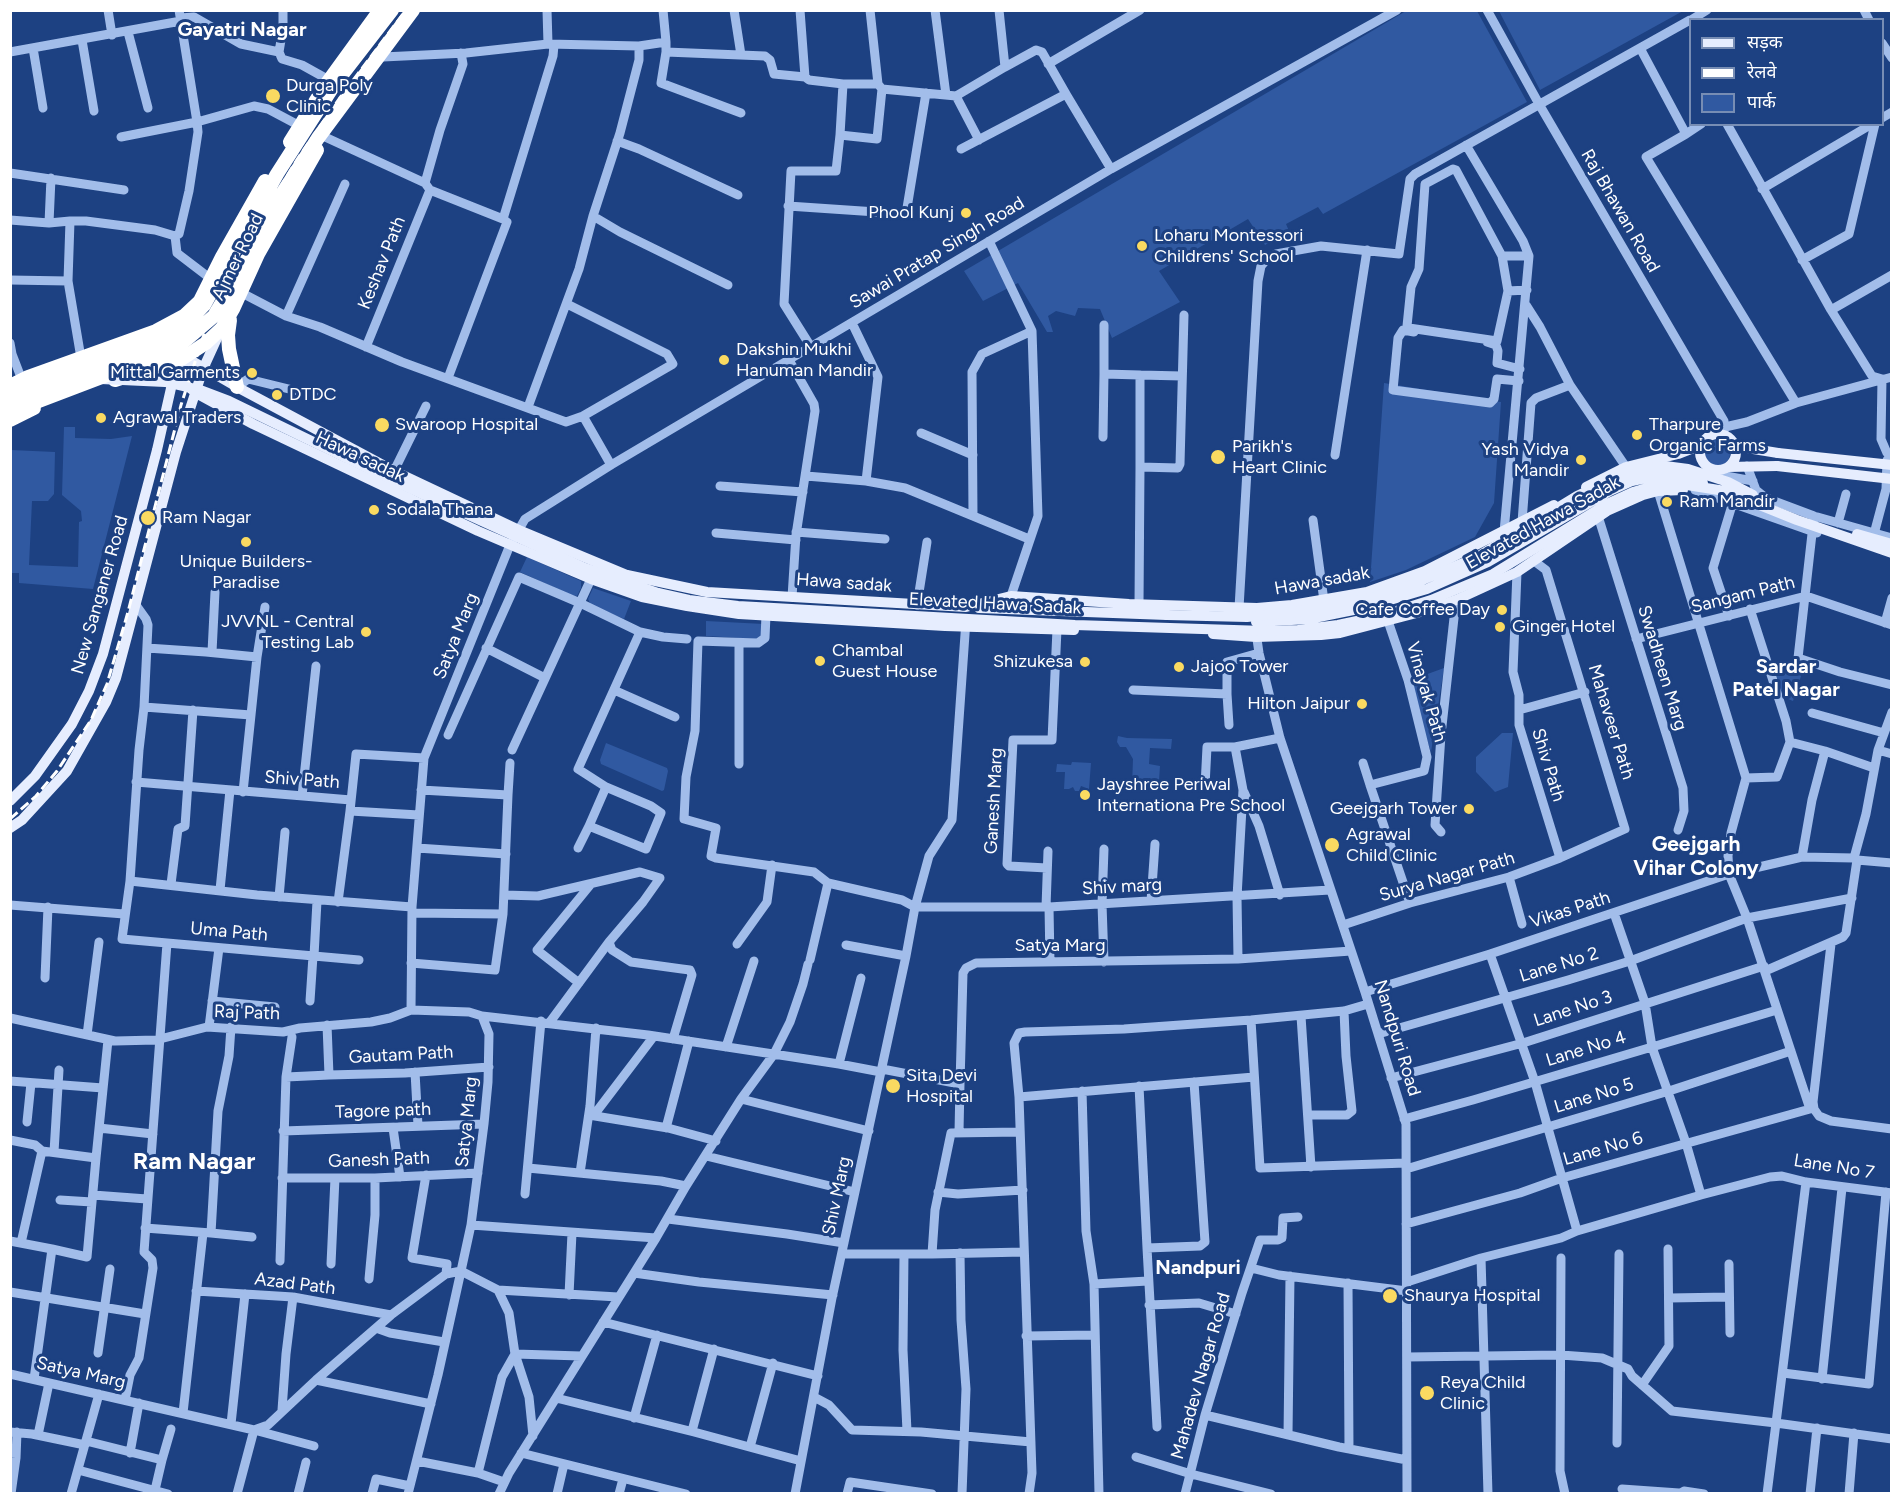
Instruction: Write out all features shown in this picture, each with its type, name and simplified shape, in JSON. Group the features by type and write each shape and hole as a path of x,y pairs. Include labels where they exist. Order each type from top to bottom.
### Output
{"highway":[{"name":"Ajmer Road","path":"16,383 156,331 184,316 200,301 265,181 329,80 380,10"},
{"path":"10,400 171,336 189,321 204,305 277,174 328,95 392,10"},
{"path":"10,412 99,379 180,345 214,316 242,270 276,203 312,147 365,72 413,10"},
{"name":"Ajmer Road","path":"10,420 39,405 170,370 222,328 283,209 325,137 419,10"},
{"path":"233,309 228,335 237,387"}],"main road":[{"name":"New Sanganer Road","path":"10,828 22,820 67,771 106,702 116,678 176,452 203,369 222,328"},
{"name":"Hawa sadak","path":"156,331 186,359 394,471 519,530 627,576 707,592 966,608 1011,596 1257,609 1324,601 1367,592 1425,571 1626,467 1678,454 1701,445"},
{"path":"141,336 170,370 196,393"},
{"name":"New Sanganer Road","path":"10,801 35,776 72,724 89,692 103,654 157,450 170,370"},
{"name":"Elevated Hawa Sadak","path":"99,379 165,382 200,390 229,401 396,482 585,568 658,593 689,600 738,606 1039,623 1265,631 1338,625 1381,616 1493,574 1607,504 1633,492 1658,485 1687,485 1725,490 1797,520 1892,554"},
{"name":"Hawa sadak","path":"196,393 326,459 510,545 591,579 642,597 739,614 965,627 1256,637 1321,635 1388,621 1456,600 1517,572 1598,516 1643,495 1658,491 1694,490"},
{"path":"1892,465 1735,446 1724,431 1708,437 1701,445 1700,456 1711,469 1777,466 1892,479"},
{"path":"1694,490 1735,458 1735,446"},
{"name":"Elevated Hawa Sadak","path":"966,608 1247,617 1296,612 1371,598 1406,587 1477,557 1577,496 1630,471 1665,466 1688,469 1728,482 1800,516 1892,544"},
{"path":"1256,622 1309,619 1363,609 1427,589 1488,562 1590,502 1632,481 1655,476 1684,476 1725,490"},
{"path":"1553,505 1570,536"}],"street":[{"path":"108,10 112,35"},
{"path":"283,10 279,52 282,59 302,65 329,80"},
{"path":"503,219 554,56 547,10"},
{"path":"663,10 666,47 661,83 741,112"},
{"path":"734,10 741,55"},
{"path":"800,10 805,77"},
{"path":"840,135 877,139 880,87 870,10"},
{"path":"935,10 946,95"},
{"path":"999,10 1005,67"},
{"path":"1048,64 1140,10"},
{"name":"Sawai Pratap Singh Road","path":"510,545 525,519 610,465 1111,169 1397,10"},
{"name":"Raj Bhawan Road","path":"1486,10 1718,411 1724,422 1724,431"},
{"path":"1694,18 1707,10"},
{"path":"10,52 128,32 180,16 194,18 241,44 279,52"},
{"path":"175,236 179,234 189,191 198,132 180,16"},
{"path":"1239,608 1258,281 1261,266 1276,254 1321,246 1399,254 1410,179 1415,174 1689,21"},
{"path":"128,32 148,108"},
{"path":"82,40 94,111"},
{"path":"383,57 461,53 551,44 666,47 768,57 774,74 805,77 809,80 956,96 1036,50 1042,52 1111,169"},
{"path":"528,407 579,269 639,60 639,46"},
{"path":"33,48 44,108"},
{"path":"1640,48 1686,134"},
{"name":"Keshav Path","path":"366,348 427,187 440,130 464,64 461,53"},
{"path":"811,347 784,304 791,171 836,171 843,84"},
{"path":"788,206 906,214 926,93"},
{"path":"961,149 1066,94"},
{"path":"956,96 979,140"},
{"path":"121,137 197,122 254,106 268,109 300,126"},
{"path":"1698,126 1646,157 1796,403"},
{"path":"1728,126 1802,260 1872,376 1887,378"},
{"path":"1762,189 1871,126"},
{"path":"1802,260 1849,234 1874,126"},
{"path":"325,137 427,187 507,222 447,378"},
{"path":"617,141 738,195"},
{"path":"1466,145 1529,256 1504,532"},
{"path":"1453,169 1456,170 1502,256 1508,291 1497,340 1407,326 1411,286 1419,269 1425,184 1453,169"},
{"path":"10,173 124,190"},
{"path":"49,223 51,178"},
{"path":"286,316 345,184"},
{"path":"593,216 620,232 728,285"},
{"path":"10,220 49,223 86,221 155,230 175,236"},
{"path":"69,221 68,281 81,358"},
{"path":"175,236 177,253 211,279"},
{"path":"989,241 1032,331 1038,516 1011,596"},
{"path":"1335,455 1367,250"},
{"path":"1502,256 1529,256"},
{"path":"1831,310 1892,275"},
{"path":"10,280 68,281"},
{"path":"1508,291 1527,290"},
{"path":"240,292 286,316 320,327 366,348 566,422 583,416 673,364 667,354 567,304"},
{"path":"1526,305 1570,385 1626,467"},
{"path":"1140,466 1180,467 1184,315"},
{"path":"852,323 878,377 866,481"},
{"path":"1103,437 1104,325"},
{"path":"1519,381 1497,379 1494,399 1490,403 1396,391 1393,387 1398,338 1403,330 1488,342 1496,345 1497,363 1520,369"},
{"path":"973,516 972,372 976,361 982,354 1032,331"},
{"path":"10,343 16,383"},
{"path":"789,360 814,404 806,476 796,536 792,597"},
{"path":"1104,374 1182,376"},
{"path":"1139,604 1140,375"},
{"path":"1724,431 1796,403 1887,378"},
{"path":"1874,534 1886,489 1889,453 1881,439 1887,378"},
{"path":"237,387 248,379 314,393"},
{"path":"1522,522 1531,403 1536,398 1570,385"},
{"path":"394,471 426,406"},
{"path":"583,416 610,465"},
{"path":"921,433 973,455"},
{"path":"1747,466 1756,490 1766,498 1814,516 1892,538"},
{"path":"1722,470 1753,480"},
{"path":"806,476 866,481 905,488 1029,539"},
{"path":"720,486 803,492"},
{"path":"1694,490 1813,531 1892,554"},
{"path":"1728,616 1713,568 1733,502 1756,490"},
{"path":"1658,491 1746,778 1731,833 1728,874 1747,918 1791,1052"},
{"path":"1838,523 1846,494"},
{"name":"Swadheen Marg","path":"1598,516 1683,788 1684,811 1678,830"},
{"path":"1814,516 1798,658 1840,672 1892,685"},
{"path":"1313,520 1324,601"},
{"path":"716,533 885,539"},
{"path":"917,605 927,542"},
{"name":"Satya Marg","path":"411,1010 412,910 424,758 510,545"},
{"name":"Mahaveer Path","path":"1534,561 1546,570 1626,827 1624,831 1560,858"},
{"path":"1517,572 1513,672 1519,695 1519,710"},
{"path":"448,735 519,577 640,632 687,639"},
{"path":"512,750 591,579"},
{"path":"212,652 215,592"},
{"name":"Sangam Path","path":"1636,639 1806,596 1888,624"},
{"path":"1888,624 1892,598"},
{"path":"1441,832 1435,825 1441,735 1456,600"},
{"path":"10,905 124,914 130,881 147,648 147,622 136,605"},
{"path":"243,792 257,657 265,607"},
{"name":"Shiv Marg","path":"795,1494 833,1295 915,907 929,856 952,820 966,608"},
{"name":"Nandpuri Road","path":"1257,609 1256,637 1280,738 1365,992 1406,1124 1407,1494"},
{"path":"1746,778 1777,777 1790,742 1786,721 1750,609"},
{"path":"766,615 765,638 758,643 698,641 695,730 686,777 684,819 716,828 711,856 814,872 828,883 902,900 915,907"},
{"name":"Vinayak Path","path":"1370,785 1424,771 1427,757 1408,680 1388,621"},
{"name":"Ganesh Marg","path":"1047,868 1007,864 1013,740 1052,740 1057,629"},
{"path":"589,826 646,849 661,813 651,806 606,787 578,769 640,632"},
{"path":"739,643 739,764"},
{"path":"147,648 257,657"},
{"path":"486,648 545,678"},
{"path":"1229,725 1227,662 1259,653"},
{"path":"302,796 316,666"},
{"path":"614,690 675,717"},
{"path":"1133,690 1227,694"},
{"name":"Shiv Path","path":"1560,858 1519,725 1519,710 1585,692"},
{"path":"144,707 251,715"},
{"path":"171,884 178,829 185,826 193,710"},
{"path":"1892,712 1878,750 1855,859 1846,933 1831,944 1813,1102 1814,1109 1819,1116 1831,1121 1892,1129"},
{"path":"1812,713 1884,733"},
{"path":"1205,786 1207,747 1235,747 1280,738"},
{"path":"1790,742 1874,768"},
{"path":"1235,747 1243,790 1259,826 1280,895"},
{"path":"1878,750 1892,754"},
{"path":"1802,857 1812,800 1825,751"},
{"name":"Shiv Path","path":"136,782 351,800 356,754 424,758"},
{"path":"411,963 495,970 503,914 510,763"},
{"path":"1363,763 1410,903"},
{"path":"578,848 606,787"},
{"path":"220,890 230,790"},
{"path":"421,790 508,795"},
{"path":"1238,960 1237,897 1243,790"},
{"path":"338,902 351,800"},
{"path":"350,811 419,815"},
{"path":"279,897 285,832"},
{"path":"1151,901 1155,843"},
{"path":"417,848 506,854"},
{"path":"1104,849 1102,904 1104,962"},
{"path":"1048,851 1050,962"},
{"name":"Vikas Path","path":"1365,992 1490,954 1728,874 1802,857 1892,863"},
{"name":"Surya Nagar Path","path":"1343,926 1410,903 1509,877 1560,858"},
{"path":"737,944 768,902 772,865"},
{"path":"504,895 538,896 640,872 660,878 579,983 545,1022 525,1194"},
{"path":"1509,877 1522,924"},
{"path":"130,881 412,910 503,914"},
{"path":"499,1494 521,1453 668,1219 686,1186 741,1099 774,1054 790,1022 804,984 828,883"},
{"path":"579,983 537,950 591,884"},
{"name":"Shiv marg","path":"915,907 1048,907 1280,895 1330,890"},
{"name":"Lane No 2","path":"1378,1034 1630,961 1747,918 1852,898"},
{"path":"310,1000 317,901"},
{"path":"45,978 48,907"},
{"path":"1614,913 1645,1003 1652,1047 1669,1091 1701,1195"},
{"name":"Uma Path","path":"124,914 122,939 359,960"},
{"path":"87,1035 99,942"},
{"path":"609,942 612,950 632,962 690,970 693,975 673,1039"},
{"path":"125,1400 130,1375 139,1358 153,1268 152,1260 144,1252 167,943"},
{"name":"Lane No 3","path":"1391,1078 1523,1043 1645,1003 1764,968 1831,944"},
{"path":"846,945 906,956"},
{"path":"209,1027 219,948"},
{"name":"Satya Marg","path":"960,1084 963,973 966,968 976,963 1238,960 1351,951"},
{"path":"1251,1268 1290,1276 1407,1287 1481,1258 1561,1238 1577,1231 1523,1043 1490,954"},
{"path":"726,1047 754,961"},
{"path":"839,1064 861,978"},
{"path":"212,1000 275,1008"},
{"path":"1029,1494 1032,1473 1023,1190 1014,1042 1019,1033 1124,1029 1301,1016 1344,1011 1368,1004"},
{"path":"411,1010 469,1012 482,1016 596,1028 960,1084 959,1132"},
{"name":"Raj Path","path":"10,1018 114,1041 159,1039 209,1027 284,1032 300,1028 371,1022 411,1010"},
{"name":"Lane No 4","path":"1404,1119 1777,1010"},
{"path":"1309,1115 1347,1115 1352,1111 1344,1011"},
{"name":"Satya Marg","path":"409,1490 471,1225 489,1067 489,1034 482,1016"},
{"path":"1301,1016 1311,1167"},
{"path":"1018,1096 1254,1077 1251,1020"},
{"name":"Gautam Path","path":"327,1025 328,1075 489,1067"},
{"path":"183,1413 196,1291 207,1233 218,1111 229,1056 231,1028"},
{"path":"580,1173 589,1116 596,1028"},
{"path":"589,1116 597,1110 654,1036"},
{"path":"280,1261 283,1131 286,1077 292,1037"},
{"path":"42,1151 16,1242 87,1257 108,1040"},
{"path":"666,1128 689,1041"},
{"name":"Lane No 5","path":"1254,1077 1260,1168 1406,1166 1669,1091 1791,1052"},
{"name":"Lane No 6","path":"1406,1224 1810,1109 1791,1052"},
{"path":"54,1152 59,1070"},
{"path":"415,1072 418,1126"},
{"path":"286,1077 328,1075"},
{"path":"10,1081 103,1088"},
{"path":"1147,1248 1200,1246 1205,1242 1194,1082"},
{"path":"27,1122 31,1083"},
{"path":"1138,1086 1157,1427"},
{"path":"1082,1091 1086,1231 1094,1284 1099,1494"},
{"path":"741,1099 868,1131"},
{"path":"589,1116 666,1128 716,1141"},
{"name":"Tagore path","path":"283,1131 484,1124"},
{"path":"99,1128 153,1134"},
{"path":"393,1128 399,1177"},
{"path":"932,1254 932,1229 951,1135 954,1132 1020,1132"},
{"path":"10,1140 35,1145 42,1151 96,1158"},
{"path":"706,1156 855,1192"},
{"path":"528,1168 661,1181 686,1186"},
{"name":"Ganesh Path","path":"282,1178 375,1178 478,1173"},
{"path":"426,1175 412,1258 447,1264 446,1274"},
{"name":"Lane No 7","path":"1577,1231 1770,1177 1782,1176 1842,1188 1889,1193"},
{"path":"332,1264 334,1178"},
{"path":"369,1279 375,1215 375,1178"},
{"path":"1767,1494 1806,1182"},
{"path":"1822,1379 1842,1188"},
{"path":"938,1192 958,1194 1023,1190"},
{"path":"1783,1373 1869,1384 1889,1193"},
{"path":"60,1200 147,1199"},
{"name":"Mahadev Nagar Road","path":"1185,1494 1205,1415 1260,1240 1282,1238 1283,1218 1298,1217"},
{"path":"668,1219 844,1243"},
{"path":"471,1225 656,1238"},
{"path":"146,1228 252,1237"},
{"path":"569,1295 572,1233"},
{"path":"34,1379 52,1249"},
{"path":"1642,1385 1669,1346 1668,1249"},
{"path":"842,1254 1024,1252"},
{"path":"960,1253 961,1320 966,1389 962,1494"},
{"path":"904,1254 903,1350 907,1431"},
{"path":"1617,1443 1619,1254"},
{"path":"1481,1258 1488,1494"},
{"path":"1561,1258 1560,1471 1565,1494"},
{"path":"1729,1264 1730,1333"},
{"path":"98,1353 110,1269"},
{"path":"237,1494 254,1430 268,1425 282,1410 391,1315 446,1274 461,1271 498,1290 618,1297"},
{"path":"633,1273 833,1295"},
{"path":"1288,1435 1290,1276"},
{"path":"1094,1284 1148,1281"},
{"path":"1348,1283 1349,1449"},
{"path":"498,1290 509,1313 515,1354 529,1397 533,1436"},
{"name":"Azad Path","path":"196,1291 293,1297 391,1315"},
{"path":"10,1292 145,1314"},
{"path":"231,1424 245,1294"},
{"path":"282,1410 293,1297"},
{"path":"1669,1298 1729,1297"},
{"path":"1149,1305 1199,1303 1236,1314"},
{"path":"603,1322 818,1376"},
{"path":"376,1328 390,1333 444,1342"},
{"path":"634,1418 657,1335"},
{"path":"1026,1336 1095,1335"},
{"path":"692,1431 714,1349"},
{"path":"515,1354 581,1356"},
{"path":"478,1473 502,1377 515,1354"},
{"path":"1407,1357 1561,1355 1602,1358 1628,1369 1632,1376 1672,1411 1891,1439 1892,1433"},
{"path":"750,1447 773,1364"},
{"name":"Satya Marg","path":"10,1374 231,1424 314,1446"},
{"path":"316,1380 430,1404"},
{"path":"38,1435 49,1383"},
{"path":"71,1494 99,1394"},
{"path":"814,1397 829,1405 852,1430 907,1431 1031,1442"},
{"path":"556,1398 692,1431 801,1461"},
{"path":"130,1453 139,1403"},
{"path":"1205,1415 1349,1449 1407,1460"},
{"path":"1810,1494 1817,1428"},
{"path":"155,1490 171,1429"},
{"path":"11,1494 16,1458 14,1432 85,1443 162,1460"},
{"path":"1849,1494 1854,1433"},
{"path":"521,1453 686,1494"},
{"path":"1136,1457 1191,1474 1271,1494"},
{"path":"417,1461 478,1473 504,1482"},
{"path":"298,1494 306,1462"},
{"path":"557,1494 564,1464"},
{"path":"78,1470 168,1494"},
{"path":"372,1494 376,1479 409,1490"},
{"path":"619,1494 623,1479"},
{"path":"847,1494 850,1482 932,1494"},
{"path":"1622,1489 1704,1494"}],"green space":[{"path":"1406,11 1477,11 1527,102 1323,214 1318,207 1286,224 1289,231 1265,245 1248,219 1159,271 1180,302 1112,338 1100,309 1078,308 1075,316 1056,311 1048,316 1053,332 1047,332 1018,283 983,301 964,271"},
{"path":"1499,11 1683,11 1540,90"},
{"path":"1384,383 1501,402 1494,503 1475,537 1406,570 1370,582"},
{"path":"64,427 75,427 75,438 111,439 132,436 93,589 19,583 19,573 11,573 11,450 55,452 54,494 48,501 32,501 29,565 78,567 81,511 62,495"},
{"path":"1717,440 1726,444 1730,453 1726,462 1717,466 1708,462 1704,453 1708,444"},
{"path":"527,557 581,581 581,588 577,596 520,572"},
{"path":"593,588 631,601 624,619 591,605 588,599"},
{"path":"706,621 764,624 761,636 757,639 706,636"},
{"path":"1444,668 1431,752 1411,680"},
{"path":"1789,668 1802,673 1793,701 1783,697 1775,671"},
{"path":"1502,733 1513,733 1508,787 1495,792 1476,772 1476,757"},
{"path":"1118,736 1172,739 1171,749 1150,748 1149,764 1160,766 1159,781 1147,780 1143,784 1132,786 1133,759 1126,747 1120,747 1117,742"},
{"path":"606,743 667,768 664,790 601,764 600,760"},
{"path":"1072,762 1091,763 1089,789 1081,786 1079,791 1075,791 1073,787 1064,789 1065,772 1056,772 1057,764 1071,765"}],"railway":[{"path":"10,819 36,796 57,771 91,720 107,684 128,612 181,405 209,319 273,199 298,158 406,10"}],"place":[{"name":"Durga Poly Clinic","path":"273,96"},
{"name":"Phool Kunj","path":"966,213"},
{"name":"Loharu Montessori Childrens' School","path":"1142,246"},
{"name":"Dakshin Mukhi Hanuman Mandir","path":"724,360"},
{"name":"Mittal Garments","path":"252,373"},
{"name":"DTDC","path":"277,395"},
{"name":"Agrawal Traders","path":"101,418"},
{"name":"Swaroop Hospital","path":"382,425"},
{"name":"Tharpure Organic Farms","path":"1637,435"},
{"name":"Parikh's Heart Clinic","path":"1218,457"},
{"name":"Yash Vidya Mandir","path":"1581,460"},
{"name":"Ram Mandir","path":"1667,502"},
{"name":"Sodala Thana","path":"374,510"},
{"name":"Ram Nagar","path":"148,518"},
{"name":"Unique Builders- Paradise","path":"246,542"},
{"name":"Cafe Coffee Day","path":"1502,610"},
{"name":"Ginger Hotel","path":"1500,627"},
{"name":"JVVNL - Central Testing Lab","path":"366,632"},
{"name":"Chambal Guest House","path":"820,661"},
{"name":"Shizukesa","path":"1085,662"},
{"name":"Jajoo Tower","path":"1179,667"},
{"name":"Hilton Jaipur","path":"1362,704"},
{"name":"Jayshree Periwal Internationa Pre School","path":"1085,795"},
{"name":"Geejgarh Tower","path":"1469,809"},
{"name":"Agrawal Child Clinic","path":"1332,845"},
{"name":"Sita Devi Hospital","path":"893,1086"},
{"name":"Shaurya Hospital","path":"1390,1296"},
{"name":"Reya Child Clinic","path":"1427,1393"}],"district":[{"name":"Gayatri Nagar","path":"242,30"},
{"name":"Sardar Patel Nagar","path":"1786,678"},
{"name":"Geejgarh Vihar Colony","path":"1696,857"},
{"name":"Ram Nagar","path":"194,1162"},
{"name":"Nandpuri","path":"1198,1268"}]}
